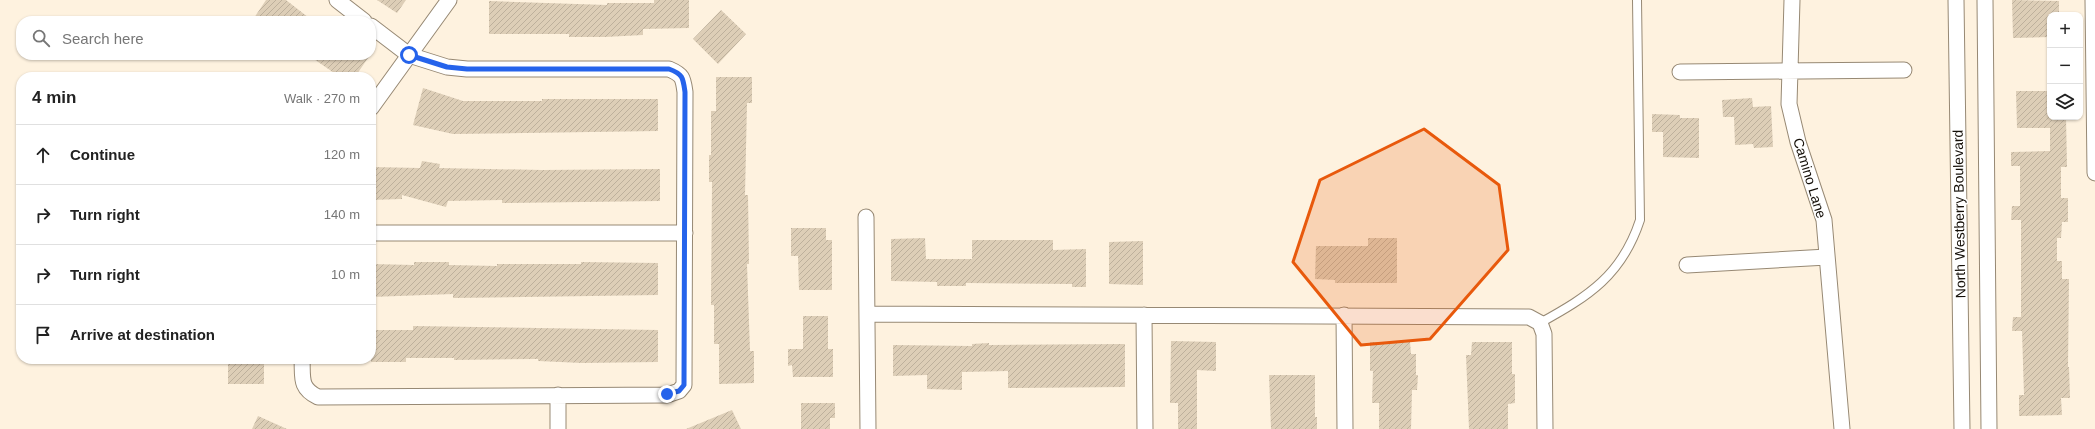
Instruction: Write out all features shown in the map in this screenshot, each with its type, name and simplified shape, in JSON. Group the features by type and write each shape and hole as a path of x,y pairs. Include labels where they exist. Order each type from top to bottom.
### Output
{"street":[{"path":"337,0 358,16"},
{"path":"376,101 449,0"},
{"name":"Camino Lane","path":"1792,0 1788,70 1789,104 1798,142 1824,220 1842,429"},
{"name":"North Westberry Boulevard","path":"1956,0 1962,429"},
{"name":"North Westberry Boulevard","path":"1985,0 1989,429"},
{"path":"2093,0 2095,173"},
{"path":"302,364 303,384 309,393 318,397 667,394 679,391 684,385 685,92 684,81 679,73 669,69 467,69 447,67 409,55 376,30"},
{"path":"1680,72 1904,70"},
{"path":"866,217 868,429"},
{"path":"376,233 685,233"},
{"path":"1687,265 1827,257"},
{"path":"867,314 1529,316 1540,323 1544,334 1545,429"},
{"path":"1144,315 1145,429"},
{"path":"1344,315 1345,429"},
{"path":"558,395 558,429"}],"lane":[{"path":"1540,323 1578,302 1614,271 1632,242 1640,220 1637,0"}],"highlighted area":[{"path":"1424,129 1499,185 1508,250 1430,339 1361,345 1293,262 1320,180"}],"building":[{"path":"266,0 286,0 307,16 255,16"},
{"path":"377,0 406,0 397,13"},
{"path":"654,0 689,0 689,28 643,29 643,35 605,37 569,37 569,34 489,34 489,1 607,5 607,3 654,3"},
{"path":"2012,0 2059,1 2059,12 2047,12 2047,37 2013,38"},
{"path":"721,10 746,34 718,64 693,39"},
{"path":"315,60 367,60 358,72 333,72"},
{"path":"716,77 752,77 752,103 747,103 745,195 748,195 749,264 747,264 750,351 754,351 754,383 719,384 719,344 714,344 714,305 711,305 712,182 709,182 709,155 711,155 711,111 716,111"},
{"path":"423,88 463,101 658,99 658,131 453,134 413,125"},
{"path":"2016,91 2047,91 2047,120 2050,120 2050,128 2017,128"},
{"path":"1752,98 1753,107 1771,106 1773,147 1754,148 1753,144 1735,145 1734,117 1723,117 1722,100"},
{"path":"1652,114 1680,115 1680,118 1699,118 1699,158 1663,157 1663,132 1652,132"},
{"path":"2050,120 2066,120 2067,167 2061,167 2061,198 2068,198 2068,222 2062,222 2061,238 2057,238 2057,261 2062,261 2062,279 2069,279 2068,367 2070,398 2061,398 2062,415 2019,416 2019,395 2024,395 2022,331 2012,331 2013,317 2021,317 2021,220 2011,220 2012,206 2020,206 2020,166 2011,166 2011,152 2050,151"},
{"path":"422,161 440,164 439,168 542,170 660,169 660,201 502,203 502,200 448,201 446,207 402,195 402,199 376,200 376,167 420,168"},
{"path":"791,228 826,228 826,240 832,240 832,290 799,290 798,256 791,256"},
{"path":"925,238 926,259 972,259 972,240 1053,240 1053,250 1086,249 1086,287 1072,287 1072,284 966,283 966,286 937,286 937,282 891,281 891,239"},
{"path":"1368,238 1397,238 1397,283 1335,283 1335,280 1315,279 1316,246 1368,246"},
{"path":"1143,241 1143,285 1109,284 1109,242"},
{"path":"414,262 449,262 449,265 497,266 497,264 581,264 581,262 658,263 658,295 453,298 453,294 376,297 376,264 414,265"},
{"path":"803,316 828,316 828,349 833,349 833,377 793,377 792,365 788,366 788,349 803,349"},
{"path":"413,326 658,330 658,362 582,363 538,361 538,359 454,360 454,358 406,358 406,362 376,362 376,330 413,330"},
{"path":"1171,341 1216,342 1216,371 1197,370 1197,429 1178,429 1178,403 1170,403"},
{"path":"1370,342 1410,342 1411,354 1416,354 1416,375 1418,375 1417,390 1412,390 1411,429 1379,429 1379,403 1372,403 1373,371 1370,371"},
{"path":"1472,342 1512,342 1512,374 1515,374 1515,403 1508,404 1508,429 1469,429 1466,355 1471,355"},
{"path":"989,343 989,345 1125,344 1125,387 1008,388 1008,371 962,372 962,390 927,389 927,375 893,376 893,345 972,346 972,344"},
{"path":"228,364 264,364 264,384 228,384"},
{"path":"1269,375 1315,375 1315,417 1317,417 1317,429 1271,429"},
{"path":"801,403 835,403 835,418 830,418 830,429 801,429"},
{"path":"732,410 741,429 686,429"},
{"path":"258,416 287,429 252,429"}],"route":[{"path":"409,55 447,67 467,69 669,69 679,73 684,81 685,92 684,385 679,391 667,394"}]}
